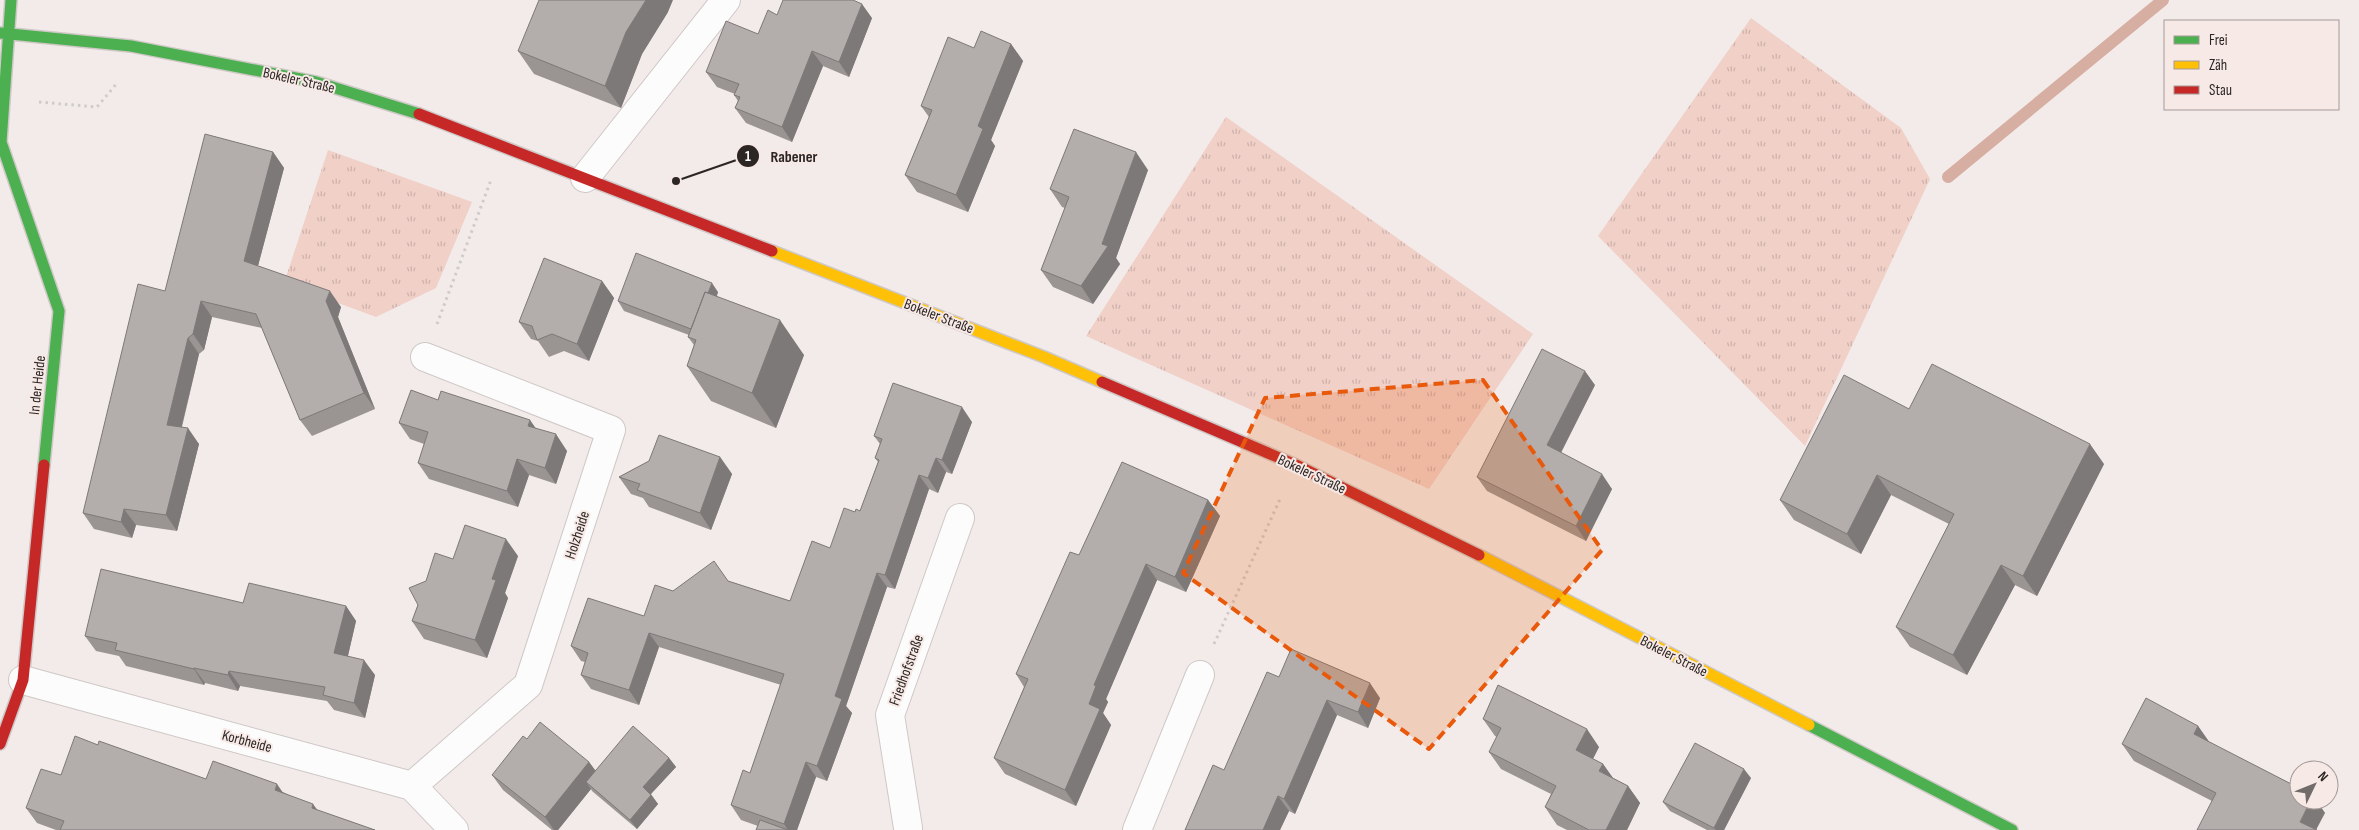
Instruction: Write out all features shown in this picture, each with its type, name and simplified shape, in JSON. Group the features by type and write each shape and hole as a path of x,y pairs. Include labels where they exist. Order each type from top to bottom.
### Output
{"main road":[{"name":"In der Heide","path":"0,744 23,680 59,311 1,142 4,100 4,34 11,0"},
{"name":"Bokeler Straße","path":"4,34 131,46 316,82 411,111 1044,357 1296,465 1480,556 2012,830"}],"street":[{"path":"585,178 726,0"},
{"name":"Holzheide","path":"412,786 528,685 611,430 425,357"},
{"name":"Friedhofstraße","path":"914,829 890,715 960,518"},
{"path":"1137,830 1200,675"},
{"name":"Korbheide","path":"23,680 412,786"},
{"path":"412,786 454,830"}],"path":[{"path":"4,100 97,107 118,82 126,82"},
{"path":"425,357 504,146"},
{"path":"482,177 500,184"},
{"path":"1200,675 1282,495 1290,499"}],"highlighted area":[{"path":"1483,380 1602,550 1429,749 1183,573 1265,398"}],"green space":[{"path":"1751,18 1901,128 1930,179 1805,446 1598,236"},
{"path":"1226,117 1533,334 1429,489 1086,336"},
{"path":"328,150 472,202 436,288 376,317 284,283"}],"building":[{"path":"539,0 646,0 626,32 605,86 518,51"},
{"path":"783,0 853,0 862,4 839,62 812,51 782,127 735,108 740,97 734,95 739,84 706,72 726,21 758,34 768,10 777,15"},
{"path":"981,31 1011,44 978,126 983,129 956,195 905,175 932,110 921,106 948,37 974,48"},
{"path":"1074,129 1136,152 1102,244 1108,246 1081,286 1041,270 1069,197 1050,189"},
{"path":"205,134 273,152 244,261 330,291 326,301 364,393 300,420 256,314 201,301 193,334 188,338 167,425 188,428 166,515 124,509 121,522 83,513 138,284 165,291"},
{"path":"636,253 712,283 708,293 705,292 691,329 618,301"},
{"path":"544,258 602,281 577,344 552,334 537,340 532,326 519,322"},
{"path":"705,292 780,320 752,393 687,366 696,340 688,337"},
{"path":"1542,349 1585,371 1547,445 1602,474 1576,526 1477,477"},
{"path":"1932,364 2090,444 2023,576 2001,565 1953,655 1896,627 1954,514 1877,475 1847,534 1780,500 1844,375 1909,409"},
{"path":"893,383 962,407 942,460 936,458 928,478 919,475 885,575 877,573 835,696 842,699 817,766 806,762 784,824 731,805 743,770 750,773 784,674 649,633 629,690 581,675 588,653 571,646 588,598 644,616 655,585 673,591 714,561 728,581 790,601 812,541 830,548 844,508 855,512 856,509 860,511 879,460 875,458 882,439 874,436"},
{"path":"411,390 438,400 441,391 530,420 528,426 556,434 545,468 517,459 507,491 418,463 428,432 399,423"},
{"path":"659,435 720,457 700,513 637,490 640,484 619,477 649,461"},
{"path":"1122,462 1208,500 1175,577 1146,564 1094,685 1096,686 1089,704 1100,709 1065,790 994,758 1028,679 1016,674 1070,552 1079,555"},
{"path":"465,525 506,539 492,579 496,580 475,640 412,621 418,605 409,588 426,581 435,553 453,559"},
{"path":"101,569 243,603 249,583 346,606 334,653 364,660 354,703 323,695 325,687 229,671 228,675 194,669 115,650 117,643 85,636"},
{"path":"1291,649 1370,683 1358,712 1327,700 1284,799 1278,796 1263,830 1185,830 1213,765 1224,770 1267,672 1279,677"},
{"path":"1498,685 1587,729 1576,750 1603,764 1599,771 1628,786 1606,830 1589,830 1545,807 1556,786 1489,752 1501,728 1483,719"},
{"path":"2146,698 2198,726 2194,734 2289,783 2289,810 2306,810 2300,822 2317,830 2197,830 2216,793 2122,744"},
{"path":"540,722 589,762 545,817 492,775 523,736 527,739"},
{"path":"633,726 669,758 643,787 651,795 630,820 586,782"},
{"path":"75,736 98,745 99,741 206,779 213,761 277,784 275,790 313,804 312,808 375,830 60,830 64,821 26,808 41,769 61,775"},
{"path":"1695,743 1744,769 1714,828 1663,802"},
{"path":"760,820 788,830 756,830"}],"waterway":[{"path":"1948,177 2163,0"}],"traffic: fast":[{"path":"11,0 1,142 59,311 44,465"},
{"path":"0,33 131,46 316,82 419,114"},
{"path":"1809,725 2012,830"}],"traffic: slow":[{"path":"772,251 1044,357 1102,382"},
{"path":"1479,555 1809,725"}],"traffic: jam":[{"path":"419,114 772,251"},
{"path":"1102,382 1296,465 1479,555"},
{"path":"0,744 23,680 44,465"}],"place":[{"name":"Rabener","path":"676,181"}]}
